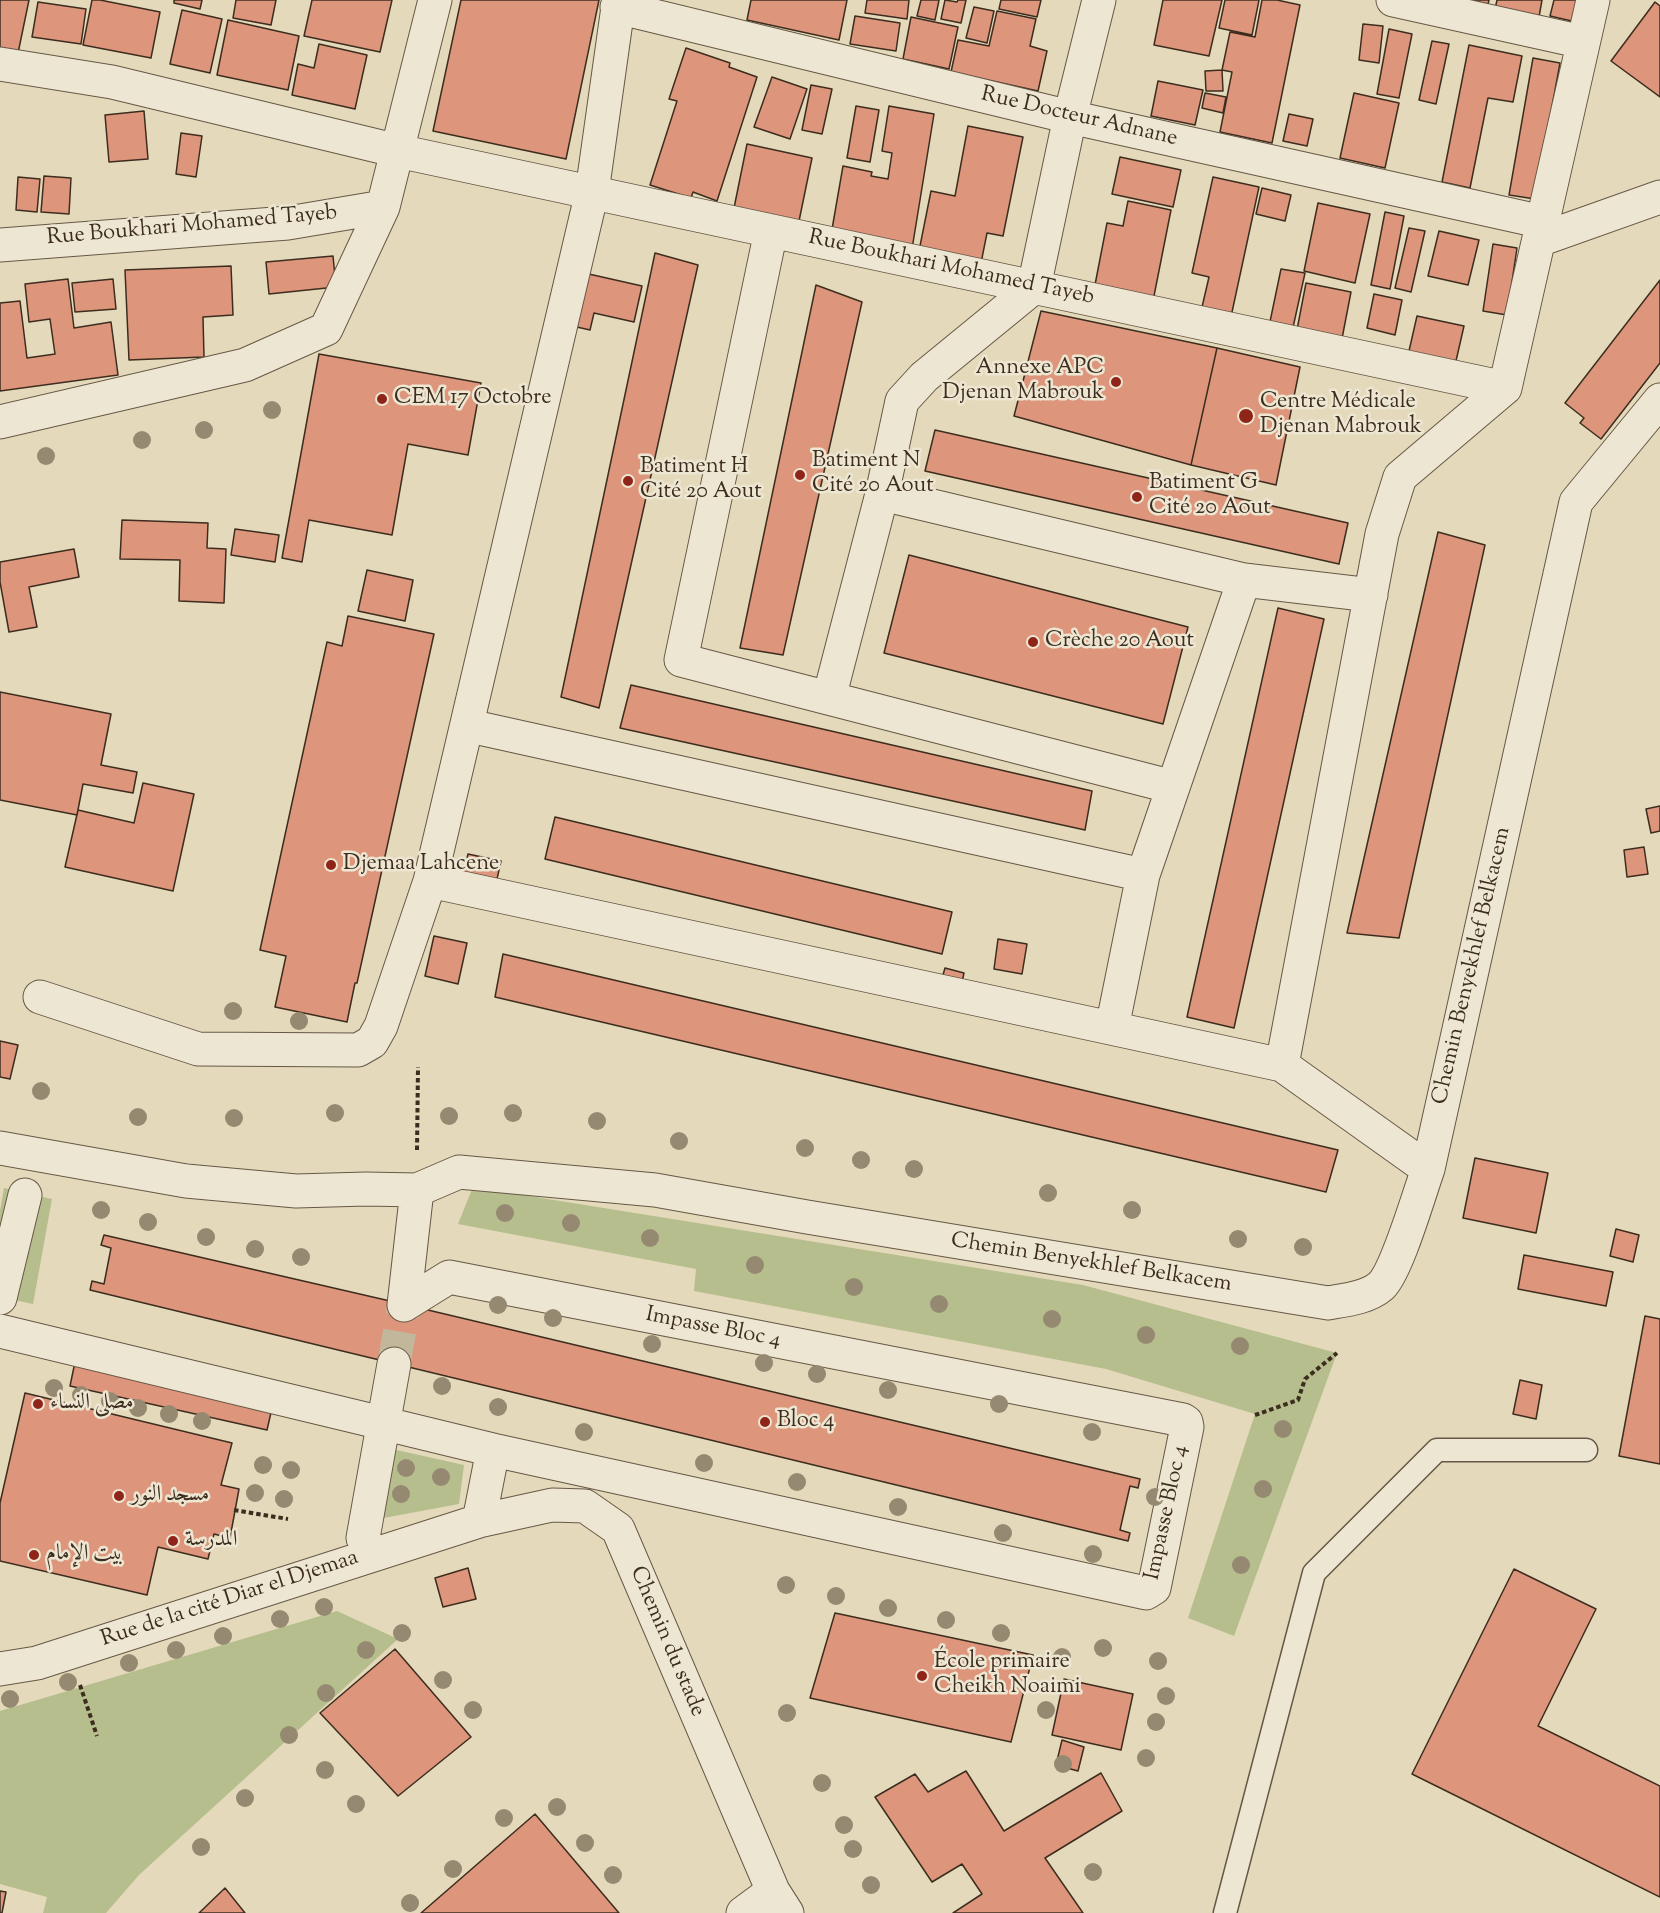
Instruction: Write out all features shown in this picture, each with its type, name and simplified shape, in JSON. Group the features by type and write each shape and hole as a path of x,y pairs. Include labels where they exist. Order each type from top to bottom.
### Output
{"street":[{"path":"0,422 245,365 326,329 383,207 435,0"},
{"path":"830,698 882,494 902,401 924,377 1034,287 1070,117 1099,0"},
{"path":"1394,0 1583,42"},
{"path":"1282,1065 1382,534 1400,477 1505,388 1593,0"},
{"path":"40,997 198,1050 358,1050 372,1042 381,1026 430,881 592,192 618,3"},
{"name":"Rue Docteur Adnane","path":"618,3 1070,117 1541,231"},
{"name":"Rue Boukhari Mohamed Tayeb","path":"0,64 112,82 398,151 1505,388"},
{"path":"1541,231 1660,197"},
{"name":"Rue Boukhari Mohamed Tayeb","path":"0,244 288,223 383,207"},
{"path":"771,231 681,660 1173,787"},
{"name":"Chemin Benyekhlef Belkacem","path":"0,1148 186,1181 296,1191 417,1190 459,1172 656,1190 1328,1303 1355,1299 1381,1286 1395,1262 1428,1169 1576,502 1660,400"},
{"path":"882,494 1244,580 1371,595"},
{"path":"1112,1028 1143,875 1244,580"},
{"path":"483,729 1143,875"},
{"path":"430,881 1282,1065 1428,1169"},
{"name":"Impasse Bloc 4","path":"0,1332 493,1450 1146,1593 1154,1588 1187,1427 1183,1420 449,1277 404,1305 417,1190"},
{"path":"0,1298 25,1195"},
{"name":"Rue de la cité Diar el Djemaa","path":"0,1669 37,1663 373,1554 363,1538 394,1364"},
{"path":"479,1521 493,1450"},
{"name":"Chemin du stade","path":"373,1554 479,1521 552,1505 585,1506 618,1529 780,1902"},
{"path":"0,1646 37,1663"},
{"path":"742,1913 780,1902"}],"lane":[{"path":"1225,1913 1314,1574 1437,1450 1586,1450"}],"path":[{"path":"417,1190 418,1067"},
{"path":"1256,1415 1298,1400 1305,1379 1337,1353"},
{"path":"234,1510 288,1519"},
{"path":"80,1683 97,1736"}],"green space":[{"path":"473,1187 1083,1285 1337,1353 1234,1636 1188,1618 1255,1414 1106,1369 694,1291 696,1269 458,1224"},
{"path":"4,1188 52,1199 33,1304 0,1297 0,1211"},
{"path":"392,1449 464,1465 459,1504 378,1519"},
{"path":"337,1611 398,1639 139,1875 106,1913 43,1913 47,1897 0,1884 0,1711"}],"building":[{"path":"0,0 29,0 17,58 0,54"},
{"path":"92,0 160,12 151,58 83,45"},
{"path":"174,0 202,0 200,9 174,3"},
{"path":"236,0 276,0 271,25 233,18"},
{"path":"312,0 392,0 380,52 304,36"},
{"path":"461,0 599,0 566,159 433,131"},
{"path":"751,0 847,0 839,40 747,20"},
{"path":"867,0 909,0 907,19 865,13"},
{"path":"921,0 939,0 935,20 917,16"},
{"path":"945,0 957,2 966,0 961,23 941,19"},
{"path":"1001,0 1041,0 1037,17 999,9"},
{"path":"1163,0 1222,0 1209,56 1154,45"},
{"path":"1225,0 1259,0 1252,35 1219,28"},
{"path":"1262,0 1277,0 1300,5 1272,143 1220,132 1232,72 1222,70 1230,32 1255,37"},
{"path":"1469,0 1489,0 1488,4"},
{"path":"1497,0 1542,0 1539,17 1495,9"},
{"path":"1554,0 1581,0 1576,22 1550,16"},
{"path":"38,2 86,9 81,44 32,37"},
{"path":"1655,2 1660,6 1660,97 1611,61"},
{"path":"974,7 994,11 987,43 966,38"},
{"path":"182,10 222,19 210,73 170,64"},
{"path":"997,11 1036,19 1030,46 1047,51 1038,91 951,72 958,40 989,46"},
{"path":"855,16 900,23 896,51 850,44"},
{"path":"911,17 958,27 949,69 903,59"},
{"path":"228,20 299,36 288,90 217,75"},
{"path":"1363,24 1383,26 1379,63 1359,60"},
{"path":"1389,29 1412,34 1399,98 1377,94"},
{"path":"1432,41 1449,44 1436,104 1419,100"},
{"path":"319,44 367,55 355,109 292,95 298,64 314,68"},
{"path":"1469,45 1522,56 1513,102 1488,98 1470,188 1442,182"},
{"path":"686,48 730,63 729,67 757,77 717,201 693,192 691,198 650,185 677,101 669,99"},
{"path":"1533,58 1560,63 1535,199 1509,195"},
{"path":"1222,70 1223,91 1206,91 1205,71"},
{"path":"772,77 807,89 790,139 754,127"},
{"path":"1158,81 1203,90 1195,125 1151,116"},
{"path":"811,85 832,89 822,134 802,130"},
{"path":"1205,93 1226,97 1223,113 1202,108"},
{"path":"1354,93 1399,103 1385,168 1340,158"},
{"path":"856,106 879,110 870,162 847,158"},
{"path":"889,106 934,114 912,249 831,235 843,166 872,172 871,176 888,179 892,153 882,151"},
{"path":"144,111 148,159 109,162 105,115"},
{"path":"1289,114 1313,119 1307,146 1283,141"},
{"path":"968,126 1023,137 1003,236 987,233 980,268 918,256 931,191 955,196"},
{"path":"181,133 202,136 196,177 176,174"},
{"path":"747,144 812,158 799,221 734,208"},
{"path":"1120,157 1181,170 1173,207 1112,194"},
{"path":"44,176 71,178 69,214 41,212"},
{"path":"18,177 40,179 37,212 16,210"},
{"path":"1213,177 1259,187 1229,326 1199,320 1209,277 1192,273"},
{"path":"1262,188 1291,195 1285,221 1256,214"},
{"path":"1128,201 1171,210 1152,306 1093,295 1107,223 1123,226"},
{"path":"1318,203 1370,214 1355,283 1304,271"},
{"path":"1385,212 1404,216 1390,289 1371,285"},
{"path":"1409,228 1425,231 1411,292 1395,288"},
{"path":"1439,231 1479,240 1468,285 1428,276"},
{"path":"1493,244 1517,248 1507,315 1483,311"},
{"name":"Batiment H Cité 20 Aout","path":"655,253 698,265 599,708 561,697"},
{"path":"333,256 336,287 269,294 266,262"},
{"path":"231,266 233,315 203,317 204,357 129,360 125,270"},
{"path":"1281,269 1305,273 1290,341 1267,336"},
{"path":"580,272 642,286 634,322 594,313 590,330 568,325"},
{"path":"68,279 74,328 111,322 118,375 0,391 0,303 20,301 27,358 55,354 50,319 29,322 25,284"},
{"path":"113,279 116,309 75,312 72,283"},
{"path":"1660,280 1660,363 1601,439 1580,423 1584,418 1565,403"},
{"path":"1306,283 1351,292 1340,349 1295,340"},
{"name":"Batiment N Cité 20 Aout","path":"816,285 862,302 783,655 740,648"},
{"path":"1374,294 1402,300 1395,335 1367,328"},
{"name":"Annexe APC Djenan Mabrouk","path":"1041,311 1217,348 1191,465 1014,416"},
{"path":"1417,316 1464,326 1453,374 1406,364"},
{"name":"Centre Médicale Djenan Mabrouk","path":"1217,348 1300,367 1276,485 1191,465"},
{"path":"319,354 481,383 468,455 408,444 392,535 309,520 302,562 282,558"},
{"name":"Batiment G Cité 20 Aout","path":"935,430 1348,523 1339,564 925,471"},
{"path":"122,520 208,523 207,548 226,549 224,603 179,601 180,560 120,559"},
{"path":"235,529 279,535 275,562 231,555"},
{"path":"1438,532 1485,545 1399,938 1347,933"},
{"path":"74,549 79,577 29,587 37,627 9,632 0,582 0,562"},
{"name":"Crèche 20 Aout","path":"909,555 1188,627 1163,724 884,653"},
{"path":"367,570 413,580 405,621 358,611"},
{"path":"1278,608 1324,619 1234,1028 1187,1017"},
{"path":"348,616 434,634 347,1022 275,1007 286,956 260,950 327,642 342,646"},
{"path":"631,685 1092,791 1085,830 620,728"},
{"path":"0,692 111,714 101,765 137,772 133,793 83,784 77,815 0,800"},
{"path":"143,783 194,794 173,891 65,867 78,810 134,823"},
{"path":"1660,806 1660,831 1651,833 1646,809"},
{"path":"555,817 952,912 942,954 545,859"},
{"path":"1644,847 1648,874 1627,877 1624,850"},
{"path":"468,854 501,861 495,888 462,881"},
{"path":"434,936 467,943 458,984 425,976"},
{"path":"998,939 1027,944 1022,974 994,969"},
{"path":"503,954 1338,1150 1326,1192 495,997"},
{"path":"945,968 964,973 960,991 940,985"},
{"path":"0,1041 18,1045 10,1079 0,1077"},
{"path":"1475,1158 1548,1173 1536,1233 1463,1218"},
{"path":"1616,1229 1639,1235 1633,1262 1610,1256"},
{"name":"Bloc 4","path":"104,1235 1140,1479 1138,1488 1130,1486 1120,1530 1130,1533 1128,1541 90,1290 92,1281 104,1284 111,1248 101,1245"},
{"path":"1524,1255 1613,1272 1606,1306 1518,1289"},
{"path":"1645,1316 1660,1319 1660,1464 1619,1456"},
{"path":"80,1338 278,1382 267,1430 70,1386"},
{"path":"1520,1380 1542,1385 1536,1419 1513,1414"},
{"name":"مسجد النور","path":"25,1393 232,1443 221,1485 239,1489 230,1538 214,1534 208,1559 158,1547 147,1595 0,1561 0,1503"},
{"path":"468,1568 476,1599 443,1607 435,1578"},
{"path":"1514,1569 1596,1609 1538,1726 1660,1786 1660,1897 1412,1774"},
{"name":"École primaire Cheikh Noaimi","path":"835,1613 1033,1655 1011,1742 810,1698"},
{"path":"395,1649 471,1737 398,1796 320,1713"},
{"path":"1064,1679 1133,1694 1121,1750 1052,1735"},
{"path":"1062,1740 1084,1747 1078,1771 1056,1765"},
{"path":"966,1771 1004,1831 1101,1773 1122,1811 1045,1858 1083,1913 953,1913 982,1894 962,1864 932,1882 875,1797 915,1774 928,1792"},
{"path":"535,1814 619,1913 421,1913"},
{"path":"225,1888 245,1913 199,1913"},
{"path":"0,1891 6,1892 2,1913 0,1913"}],"tunnel":[{"path":"394,1364 404,1305"}],"place":[{"name":"Annexe APC Djenan Mabrouk","path":"1116,382"},
{"name":"CEM 17 Octobre","path":"382,399"},
{"name":"Centre Médicale Djenan Mabrouk","path":"1246,416"},
{"name":"Batiment N Cité 20 Aout","path":"800,475"},
{"name":"Batiment H Cité 20 Aout","path":"628,481"},
{"name":"Batiment G Cité 20 Aout","path":"1137,497"},
{"name":"Crèche 20 Aout","path":"1033,642"},
{"name":"Djemaa Lahcene","path":"331,865"},
{"name":"مصلى النساء","path":"38,1404"},
{"name":"Bloc 4","path":"765,1422"},
{"name":"مسجد النور","path":"119,1496"},
{"name":"المدرسة","path":"173,1541"},
{"name":"بيت الإمام","path":"34,1555"},
{"name":"École primaire Cheikh Noaimi","path":"922,1676"}]}
